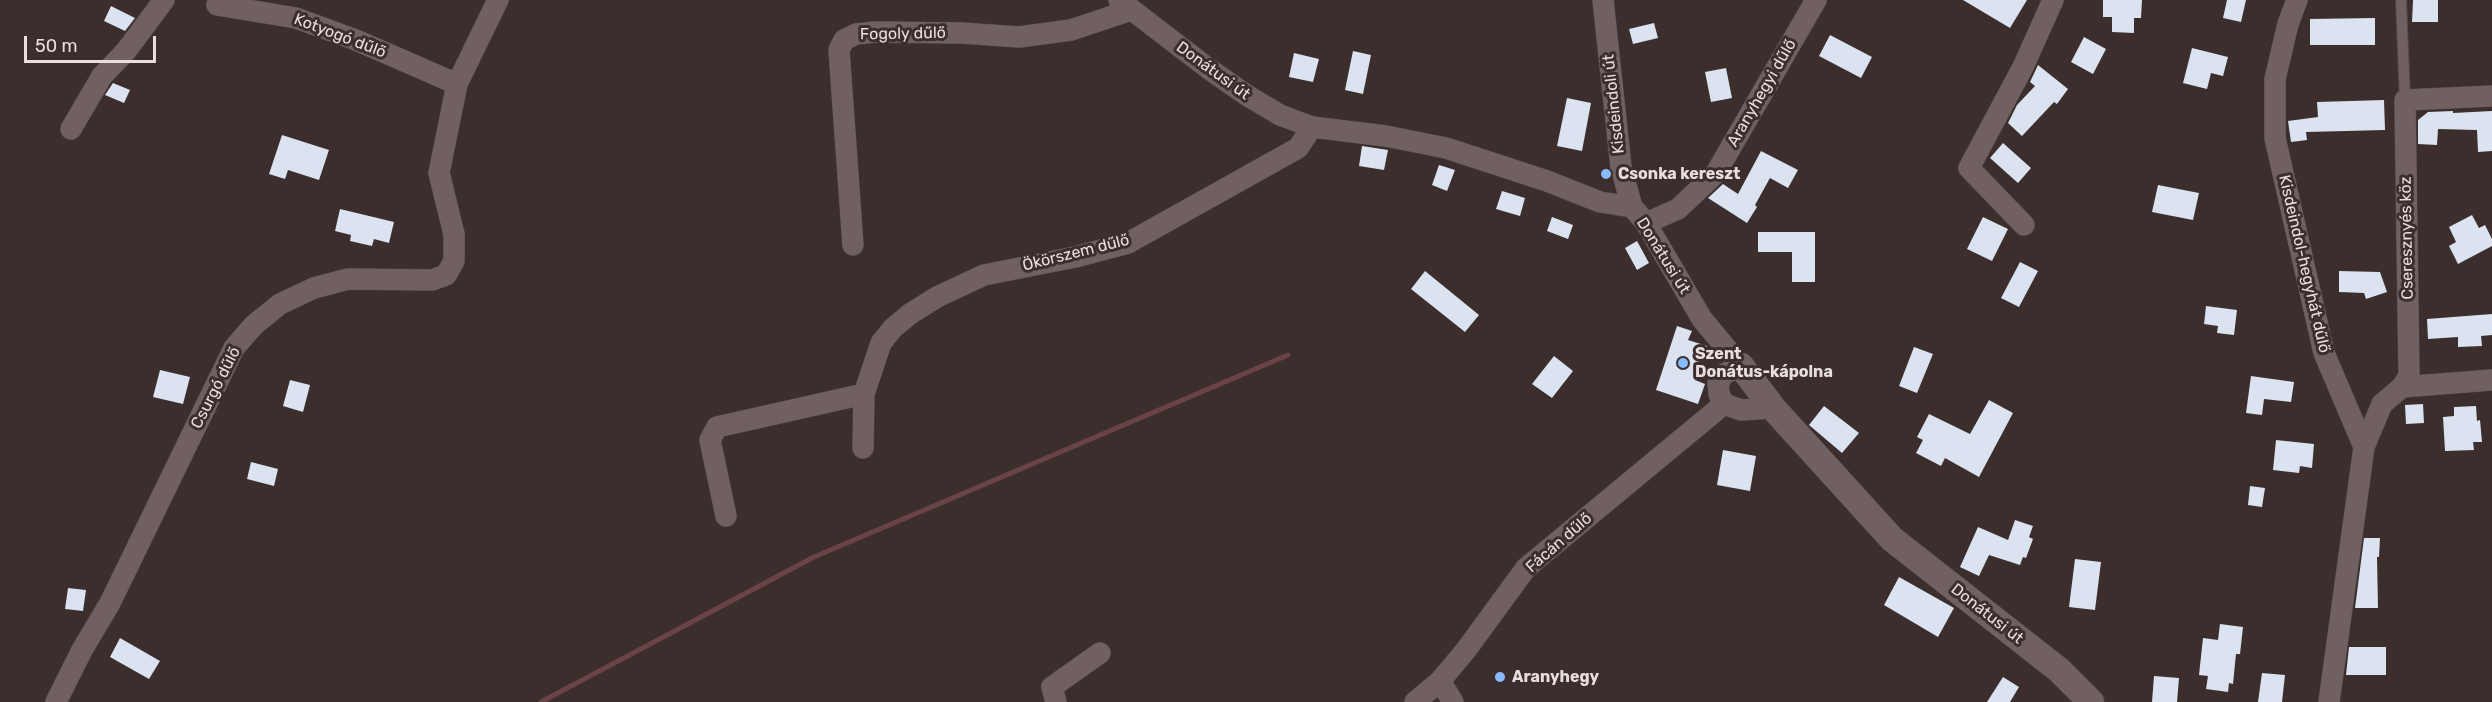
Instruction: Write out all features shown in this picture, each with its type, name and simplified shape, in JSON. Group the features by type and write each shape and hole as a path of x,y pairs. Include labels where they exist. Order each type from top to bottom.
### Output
{"street":[{"path":"71,129 102,76 126,51 164,0"},
{"name":"Csurgó dűlő","path":"56,702 82,650 110,603 234,348 254,325 280,304 314,288 348,279 432,280 446,274 454,261 454,234 440,173 457,84 498,0"},
{"name":"Kisdeindoli út","path":"1603,0 1621,167 1632,207"},
{"name":"Aranyhegyi dűlő","path":"1646,224 1678,209 1716,173 1816,0"},
{"path":"2024,225 1969,168 2023,67 2053,0"},
{"name":"Kisdeindol-hegyhát dűlő","path":"2297,0 2288,24 2275,79 2275,138 2324,353 2364,447"},
{"name":"Kotyogó dűlő","path":"217,5 296,18 356,40 457,84"},
{"name":"Donátusi út","path":"1125,5 1248,96 1280,115 1312,127 1386,136 1446,148 1547,181 1600,202 1632,207 1646,224 1702,320 1773,408 1892,539 2059,670 2091,702"},
{"name":"Fogoly dűlő","path":"854,245 839,50 844,40 856,34 875,32 962,33 1019,38 1071,30 1125,5"},
{"path":"2405,100 2492,96"},
{"name":"Cseresznyés köz","path":"2402,387 2409,376 2405,100"},
{"name":"Ökörszem dűlő","path":"863,448 864,394 881,343 893,328 937,297 984,275 1075,257 1128,243 1298,148 1312,127"},
{"path":"1741,366 1724,374 1718,383 1719,394 1724,404 1741,410 1773,408"},
{"path":"2329,702 2364,447 2382,404 2402,387 2492,380"},
{"path":"726,516 710,440 717,427 864,394"},
{"name":"Fácán dűlő","path":"1414,702 1440,681 1467,650 1526,568 1724,404"},
{"path":"1056,702 1052,687 1100,653"},
{"path":"1440,681 1454,702"}],"lane":[{"path":"2401,0 2405,100"}],"building":[{"path":"1963,0 2027,0 2010,28"},
{"path":"2103,0 2142,0 2141,18 2134,18 2134,33 2112,32 2112,17 2103,17"},
{"path":"2227,0 2246,0 2241,22 2223,18"},
{"path":"2413,0 2438,0 2438,22 2412,22"},
{"path":"111,6 135,18 125,31 104,21"},
{"path":"2375,18 2375,45 2310,45 2310,19"},
{"path":"1654,23 1658,38 1633,44 1629,29"},
{"path":"1830,35 1872,57 1861,78 1819,56"},
{"path":"2084,37 2106,49 2093,74 2071,62"},
{"path":"2192,48 2228,57 2223,76 2211,73 2207,89 2183,83"},
{"path":"1353,51 1371,55 1363,94 1345,90"},
{"path":"1294,53 1319,59 1313,82 1289,77"},
{"path":"2038,65 2068,89 2057,104 2054,102 2022,136 2008,123 2017,105 2035,86 2030,82"},
{"path":"1726,68 1732,98 1711,102 1705,72"},
{"path":"113,83 130,90 124,103 105,95"},
{"path":"1567,98 1591,103 1582,151 1557,146"},
{"path":"2384,100 2385,130 2306,132 2307,140 2291,142 2288,121 2318,117 2317,102"},
{"path":"2453,111 2453,113 2492,111 2492,151 2478,152 2477,130 2438,129 2437,145 2418,144 2418,120 2428,112"},
{"path":"282,135 329,150 319,180 288,170 285,179 269,174"},
{"path":"2003,143 2031,168 2018,183 1990,158"},
{"path":"1362,146 1388,150 1384,170 1359,166"},
{"path":"1761,151 1798,170 1788,188 1770,178 1747,223 1708,198 1723,184 1738,194"},
{"path":"1439,165 1455,170 1447,191 1432,185"},
{"path":"2158,185 2199,193 2193,220 2152,212"},
{"path":"1502,191 1525,198 1520,216 1496,209"},
{"path":"340,209 394,222 389,243 374,239 372,246 350,241 351,235 335,231"},
{"path":"2472,215 2479,228 2485,225 2492,239 2492,246 2458,264 2449,246 2456,242 2449,227"},
{"path":"1552,217 1573,225 1568,239 1547,231"},
{"path":"1983,217 2008,229 1992,261 1967,249"},
{"path":"1758,232 1815,232 1815,282 1792,282 1792,252 1758,252"},
{"path":"1637,241 1649,263 1637,270 1625,248"},
{"path":"2020,262 2038,271 2019,307 2001,298"},
{"path":"1425,271 1479,315 1465,332 1411,289"},
{"path":"2339,271 2380,272 2387,292 2366,299 2364,293 2339,292"},
{"path":"2206,306 2237,310 2234,335 2217,333 2218,326 2204,324"},
{"path":"2492,314 2492,335 2481,336 2482,346 2458,347 2458,337 2428,339 2427,319"},
{"name":"Szent Donátus-kápolna","path":"1677,326 1692,331 1688,340 1707,346 1695,380 1705,384 1698,404 1656,390"},
{"path":"1914,347 1933,354 1917,393 1899,386"},
{"path":"1554,356 1573,371 1552,398 1532,384"},
{"path":"160,370 190,377 183,404 153,397"},
{"path":"2251,376 2294,382 2291,402 2264,399 2262,415 2246,413"},
{"path":"290,380 310,385 303,412 283,406"},
{"path":"1989,400 2013,413 1979,477 1945,458 1941,466 1916,453 1923,440 1917,437 1929,414 1970,434"},
{"path":"2423,404 2424,423 2406,424 2405,405"},
{"path":"1824,406 1859,433 1842,453 1809,425"},
{"path":"2476,406 2482,442 2473,442 2474,450 2445,451 2443,417 2454,416 2454,407"},
{"path":"2276,440 2314,444 2312,468 2300,466 2299,473 2273,470"},
{"path":"1723,450 1756,456 1750,491 1717,485"},
{"path":"251,462 278,469 274,486 247,479"},
{"path":"2250,486 2265,488 2262,507 2248,505"},
{"path":"2015,520 2033,526 2029,537 2033,539 2026,558 2023,557 2020,565 1989,555 1979,576 1960,567 1978,527 2008,540"},
{"path":"2364,538 2380,538 2379,557 2377,557 2378,608 2355,608"},
{"path":"2075,559 2101,562 2095,610 2069,607"},
{"path":"1899,577 1954,608 1938,637 1884,605"},
{"path":"68,588 86,590 83,611 65,609"},
{"path":"2220,624 2243,627 2240,654 2236,654 2233,684 2229,683 2228,692 2206,689 2208,676 2199,675 2203,638 2218,640"},
{"path":"120,638 160,661 149,679 110,657"},
{"path":"2349,647 2386,647 2386,675 2346,675"},
{"path":"2262,673 2285,675 2282,702 2258,702"},
{"path":"2154,676 2179,678 2177,702 2152,702"},
{"path":"2003,677 2019,687 2010,702 1987,702"}],"waterway":[{"path":"541,702 814,557 1288,355"}],"place":[{"name":"Csonka kereszt","path":"1606,174"},
{"name":"Szent Donátus-kápolna","path":"1683,363"},
{"name":"Aranyhegy","path":"1500,677"}]}
